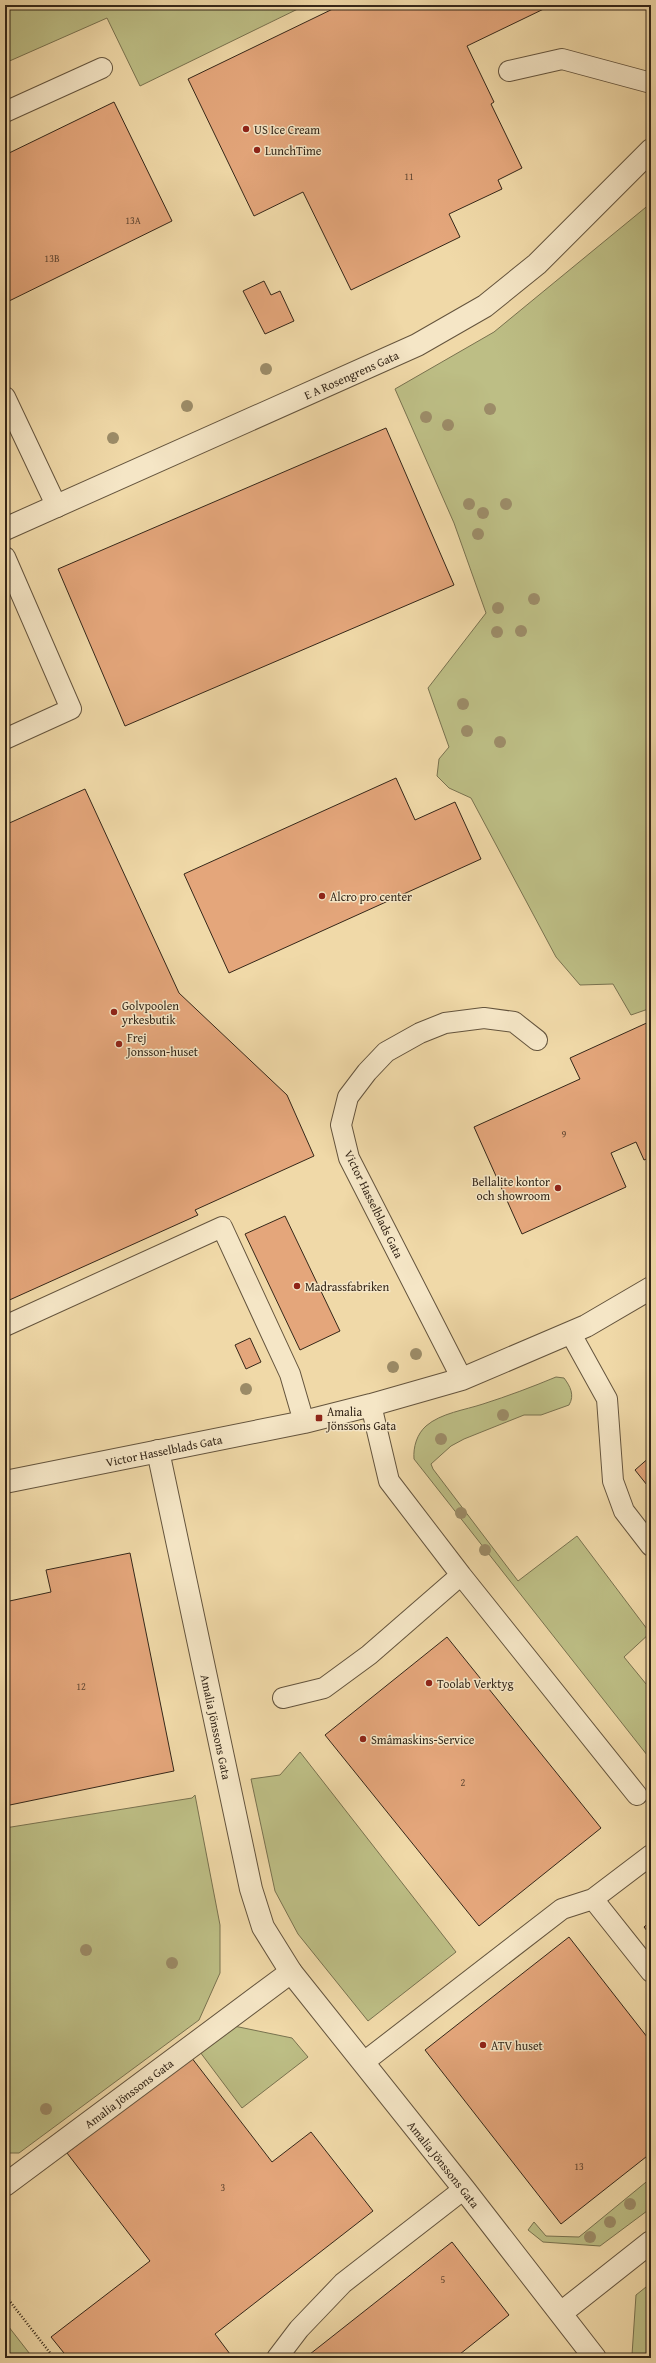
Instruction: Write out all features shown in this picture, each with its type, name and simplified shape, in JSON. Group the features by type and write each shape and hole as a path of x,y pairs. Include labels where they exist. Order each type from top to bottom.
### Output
{"street":[{"name":"E A Rosengrens Gata","path":"5,529 417,345 484,306 537,264 651,150"},
{"name":"Victor Hasselblads Gata","path":"5,1482 304,1422 371,1406 462,1379 570,1334 651,1288"},
{"name":"Amalia Jönssons Gata","path":"158,1451 250,1889 263,1927 291,1972 364,2062 595,2358"},
{"name":"Amalia Jönssons Gata","path":"5,2186 291,1972"},
{"path":"561,2313 651,2242"}],"lane":[{"path":"509,71 562,59 651,83"},
{"path":"5,112 102,68"},
{"path":"5,397 57,507"},
{"path":"5,557 71,710 5,739"},
{"name":"Victor Hasselblads Gata","path":"462,1379 349,1158 341,1125 348,1097 366,1072 386,1052 420,1033 445,1023 484,1018 514,1022 537,1040"},
{"path":"5,1326 222,1227 290,1374 304,1422"},
{"path":"570,1334 607,1399 612,1481 624,1512 651,1546"},
{"path":"371,1406 389,1481 461,1575 637,1795"},
{"path":"284,1698 324,1688 369,1655 461,1575"},
{"path":"364,2062 562,1909 593,1899 651,1855"},
{"path":"593,1899 651,1972"},
{"path":"277,2358 299,2329 343,2283 464,2189"}],"path":[{"path":"5,2295 54,2358"}],"green space":[{"path":"5,5 306,5 140,86 107,18 5,63"},
{"path":"651,203 651,1008 631,1015 613,984 580,985 556,957 471,798 449,788 437,776 439,759 449,747 428,688 486,613 454,523 395,389 494,332"},
{"path":"556,1377 564,1378 570,1387 572,1398 569,1405 541,1415 524,1415 464,1439 451,1446 431,1464 433,1469 518,1581 577,1536 650,1633 624,1657 651,1690 651,1760 414,1459 414,1450 418,1437 423,1429 432,1422 453,1412 502,1398"},
{"path":"300,1752 456,1952 368,2021 298,1934 275,1891 251,1779 280,1775"},
{"path":"195,1795 220,1925 220,1973 199,2020 19,2153 5,2153 5,1828 192,1798"},
{"path":"234,2026 292,2038 308,2057 242,2108 200,2052"},
{"path":"651,2178 651,2208 600,2246 543,2242 528,2230 534,2222 546,2236 579,2237"},
{"path":"651,2283 651,2358 634,2358 632,2355 636,2295"},
{"path":"5,2322 33,2358 5,2358"}],"building":[{"path":"341,5 552,5 467,46 494,102 491,104 522,168 498,180 502,189 449,214 460,237 351,290 303,192 254,216 188,79"},
{"path":"114,102 172,221 5,303 5,155"},
{"path":"264,281 271,295 280,291 294,321 265,334 243,291"},
{"path":"386,428 454,585 125,726 58,569"},
{"path":"396,778 415,820 455,802 481,859 229,973 184,874"},
{"name":"Frej Jonsson-huset","path":"85,789 179,993 287,1095 314,1156 195,1210 198,1215 5,1302 5,825"},
{"path":"651,1021 651,1157 644,1160 636,1142 611,1153 626,1187 522,1234 474,1127 580,1079 570,1058"},
{"path":"285,1216 340,1331 300,1350 245,1234"},
{"path":"250,1338 261,1362 246,1369 235,1345"},
{"path":"651,1456 651,1490 635,1470"},
{"path":"130,1553 174,1771 5,1806 5,1602 51,1592 46,1570"},
{"path":"447,1637 601,1828 479,1926 325,1735"},
{"path":"651,1921 651,1936 644,1927"},
{"path":"569,1937 651,2042 651,2153 561,2224 425,2050"},
{"path":"191,2057 272,2162 311,2132 373,2211 215,2334 233,2358 68,2358 51,2337 150,2261 67,2153"},
{"path":"452,2242 509,2315 455,2358 305,2358"}],"place":[{"name":"US Ice Cream","path":"246,129"},
{"name":"LunchTime","path":"257,150"},
{"name":"Alcro pro center","path":"322,896"},
{"name":"Golvpoolen yrkesbutik","path":"114,1012"},
{"name":"Frej Jonsson-huset","path":"119,1044"},
{"name":"Bellalite kontor och showroom","path":"558,1188"},
{"name":"Madrassfabriken","path":"297,1286"},
{"name":"Amalia Jönssons Gata","path":"319,1418"},
{"name":"Toolab Verktyg","path":"429,1683"},
{"name":"Småmaskins-Service","path":"363,1739"},
{"name":"ATV huset","path":"483,2045"}]}
